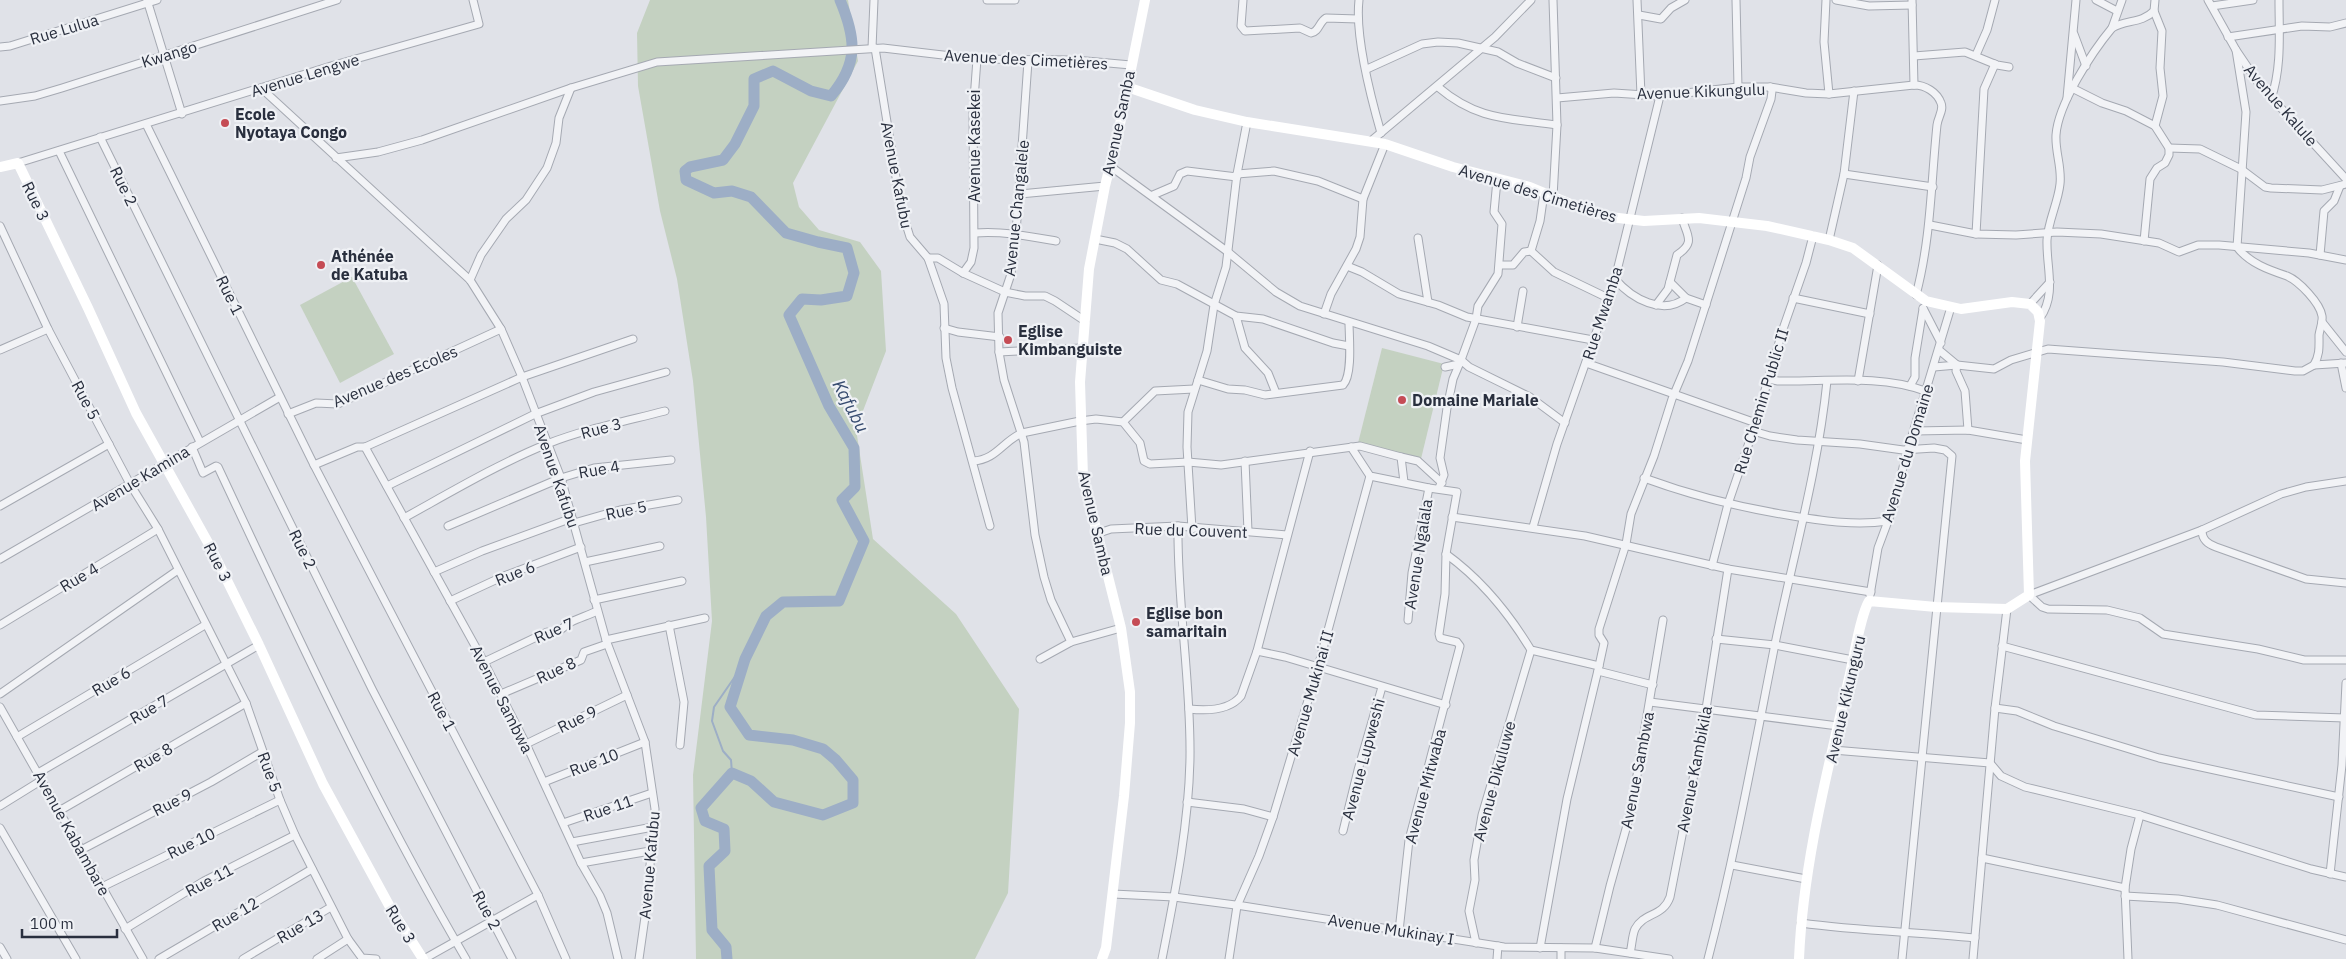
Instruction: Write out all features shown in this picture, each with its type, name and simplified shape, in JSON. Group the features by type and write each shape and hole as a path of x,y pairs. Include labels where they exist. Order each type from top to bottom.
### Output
{"street":[{"name":"Rue Lulua","path":"0,47 10,46 147,1 157,0"},
{"name":"Kwango","path":"0,101 44,93 337,0"},
{"name":"Avenue Lengwe","path":"18,163 182,114 260,88 479,24 473,0"},
{"name":"Avenue Kafubu","path":"874,0 874,48 901,208 910,237 928,258 944,304 946,358 952,388 990,526"},
{"path":"987,0 1015,0"},
{"name":"Avenue Samba","path":"1102,959 1106,948 1113,894 1130,723 1129,672 1121,628 1083,477 1080,421 1081,348 1094,239 1145,0"},
{"path":"1242,0 1241,26 1245,31 1300,28 1311,34 1316,31 1322,20 1326,18 1358,19"},
{"path":"1359,0 1358,19 1373,104 1381,133"},
{"path":"1372,141 1495,37 1531,0"},
{"path":"1531,251 1549,195 1557,125 1553,0"},
{"path":"1637,0 1641,95"},
{"path":"1639,15 1661,18 1671,8 1685,0"},
{"path":"1736,0 1738,87"},
{"path":"1826,0 1824,42 1829,94"},
{"path":"1836,0 1862,6 1912,2 1914,85 1928,88 1940,100 1942,106 1937,125 1930,225 1920,281 1915,377 1910,386"},
{"path":"1976,55 1987,30 1995,0"},
{"path":"2067,99 2076,0"},
{"path":"2096,0 2116,11"},
{"path":"2122,0 2116,11 2112,28 2086,66 2059,115 2056,133 2061,165 2060,182 2047,233 2050,282 2047,305 2040,318 2034,355 2024,477 2028,512 2029,595 2042,607 2048,609 2107,610 2140,618 2163,634 2258,649 2304,660 2346,660"},
{"path":"2155,0 2154,11 2162,31 2162,96 2155,126"},
{"path":"2210,3 2252,0"},
{"path":"2271,98 2277,82 2280,28 2279,0"},
{"path":"147,1 182,114"},
{"name":"Avenue Kalule","path":"2210,3 2248,70 2271,98 2346,178"},
{"path":"2112,28 2118,24 2140,21 2154,11"},
{"path":"2228,37 2280,28 2306,25 2330,26 2346,23"},
{"path":"2072,30 2086,66"},
{"path":"1367,69 1422,44 1438,42 1458,43 1498,52 1517,63 1556,78"},
{"name":"Avenue des Cimetières","path":"336,158 378,152 422,140 571,88 657,62 874,48 977,59 1075,60 1131,65"},
{"path":"2236,50 2246,105 2237,247"},
{"path":"1914,56 1943,55 1959,52 1976,55 1995,64 2009,67"},
{"name":"Avenue Kasekei","path":"963,273 971,262 975,233 972,113 977,59"},
{"name":"Avenue Changalele","path":"1028,61 1020,194 1011,274 998,313 999,352 1004,380 1022,433 1035,535 1044,577 1051,600 1071,642"},
{"path":"1976,234 1984,89 1995,64"},
{"name":"Avenue Kikungulu","path":"1557,98 1614,93 1660,96 1738,87 1829,94 1914,85"},
{"name":"Avenue des Cimetières","path":"1127,87 1195,110 1247,122 1385,144 1549,195 1600,214 1630,220 1682,218 1732,222 1767,226 1829,240 1849,246 1878,265 1902,283 1920,301 1962,309 2012,302 2030,304"},
{"path":"1438,87 1460,104 1481,114 1500,119 1557,125"},
{"name":"Avenue Kafubu","path":"260,88 336,158 382,197 470,280 500,329 522,377 561,478 597,611 645,742 655,809 646,910 639,959"},
{"path":"470,280 481,255 506,219 526,200 547,168 556,144 560,118 571,88"},
{"path":"1540,948 1567,799 1604,643 1599,635 1599,629 1626,544 1631,514 1654,456 1673,395 1688,361 1706,306 1750,157 1771,99 1770,88"},
{"path":"2074,89 2102,103 2126,111 2155,126 2169,148 2169,154 2165,163 2157,168 2150,179 2144,241"},
{"path":"1829,240 1844,174 1854,90"},
{"name":"Rue Mwamba","path":"1533,527 1565,423 1615,279 1660,96"},
{"path":"1192,529 1188,462 1188,412 1207,351 1214,305 1228,252 1237,175 1247,122"},
{"name":"Rue 1","path":"146,124 288,414 538,895 566,959"},
{"name":"Rue 2","path":"100,137 372,689 512,959"},
{"path":"1324,314 1331,294 1356,249 1360,237 1363,198 1385,144"},
{"path":"2169,148 2195,147 2241,169 2265,187 2322,190 2343,185"},
{"path":"60,151 200,442"},
{"path":"0,167 18,163"},
{"name":"Rue 3","path":"18,163 136,413 211,548 259,645 323,784 390,907 423,959"},
{"path":"1110,166 1153,195 1190,226 1228,252 1276,292 1300,306 1428,346 1530,397 1565,423"},
{"path":"1153,195 1174,186 1180,174 1187,171 1237,175 1274,171 1318,181 1340,191 1363,198"},
{"path":"1844,174 1933,187"},
{"path":"1440,486 1444,475 1440,458 1447,408 1460,362 1476,319 1478,306 1482,296 1495,282 1500,264 1502,224 1494,212 1497,180"},
{"path":"2320,255 2324,211 2334,201 2343,185"},
{"path":"1020,194 1104,186"},
{"path":"1656,305 1668,289 1674,260 1688,244 1689,238 1682,218"},
{"path":"1930,225 1976,234 2101,234 2159,243 2179,252 2198,245 2320,255 2346,260"},
{"name":"Rue 5","path":"0,226 48,329 130,484 158,529 205,625 246,702 280,800 295,835 331,907 348,939 362,958 376,959"},
{"path":"975,233 996,231 1056,241"},
{"name":"Rue Chemin Public II","path":"1712,566 1728,504 1756,423 1813,236"},
{"path":"1418,238 1428,302"},
{"path":"1094,239 1115,243 1126,249 1162,280 1177,284 1236,316 1263,319 1349,346"},
{"path":"2237,247 2262,267 2293,280 2315,299 2320,310 2322,322 2319,336 2320,350 2314,365"},
{"path":"1500,264 1513,265 1524,252 1531,251"},
{"path":"1531,251 1554,272 1608,298"},
{"path":"928,258 938,258 963,273 1005,292 1025,296 1045,296 1085,321"},
{"path":"1858,382 1878,265"},
{"path":"1347,266 1362,272 1399,294 1428,302 1458,315 1593,340"},
{"path":"1615,279 1630,294 1656,305 1668,307 1686,298"},
{"path":"1902,283 1920,281"},
{"path":"1670,282 1686,298 1706,306"},
{"path":"2040,318 2038,312 2030,304 2050,282"},
{"path":"1517,327 1523,291"},
{"path":"1793,298 1870,314"},
{"path":"1920,301 1940,347 1957,365"},
{"name":"Avenue du Domaine","path":"1870,596 1878,548 1888,521 1951,307"},
{"path":"1236,316 1245,348 1268,373 1276,393"},
{"path":"1198,380 1228,389 1266,394 1344,385 1346,382 1349,346 1349,322"},
{"path":"2322,322 2346,352"},
{"path":"944,328 958,332 1000,337"},
{"path":"0,350 48,329"},
{"name":"Avenue des Ecoles","path":"288,414 316,404 338,404 500,329"},
{"path":"314,465 357,447 365,448 522,377 633,339"},
{"path":"2037,342 2048,350"},
{"path":"999,352 1081,348"},
{"path":"1934,367 1957,365 1994,369 2011,360 2048,350 2223,362 2295,371 2303,371 2314,365 2344,363 2346,388"},
{"path":"1445,367 1460,362"},
{"path":"1586,363 1756,423"},
{"path":"1957,365 1956,371 1965,391 1968,430"},
{"path":"387,486 535,414 594,392 666,372"},
{"path":"1769,379 1778,381 1858,382 1910,386 1925,391"},
{"path":"1708,959 1732,865 1775,645 1820,442 1827,381"},
{"path":"1123,422 1139,404 1155,392 1194,389"},
{"name":"Avenue Kamina","path":"0,559 280,397"},
{"name":"Rue 3","path":"404,518 484,474 548,444 590,430 665,411"},
{"path":"973,461 989,458 1002,449 1011,438 1022,433 1096,419 1123,422 1140,443 1144,461 1150,464 1188,462 1221,465 1351,446 1360,446 1418,461 1440,486 1457,492 1446,554 1494,597 1515,623 1531,650 1653,685"},
{"path":"1915,431 1968,430 2027,440"},
{"path":"1753,431 1770,436 1820,442 1909,450 1934,448 1945,450 1952,456 1902,959"},
{"path":"0,506 109,444"},
{"path":"1351,446 1370,476 1429,488 1440,486"},
{"path":"192,447 203,473 216,466 218,467 312,667 398,836 466,959"},
{"name":"Avenue Sambwa","path":"365,448 502,694 581,863 607,913 618,959"},
{"path":"1190,709 1214,710 1236,702 1241,696 1257,651 1310,452"},
{"path":"1401,457 1404,482"},
{"name":"Rue 4","path":"448,526 561,478 594,468 671,460"},
{"path":"1245,461 1248,531"},
{"name":"Avenue Mukinai II","path":"1237,906 1259,856 1273,816 1318,667 1370,476"},
{"path":"1644,478 1728,504 1802,518 1855,524 1888,521"},
{"path":"1452,516 1533,527 1626,544 1712,566 1790,578 1870,596 1936,608 2007,609 2029,595 2202,530 2281,494 2306,487 2346,481"},
{"name":"Avenue Ngalala","path":"1408,620 1414,564 1429,488"},
{"name":"Rue 5","path":"434,572 482,551 573,521 620,510 678,500"},
{"path":"1162,959 1174,898 1189,778 1190,709 1178,526"},
{"name":"Rue du Couvent","path":"1096,534 1111,529 1178,526 1192,529 1287,534"},
{"name":"Rue 4","path":"0,625 158,529"},
{"path":"2202,530 2202,536 2205,541 2216,547 2306,579 2346,583"},
{"path":"585,562 660,546"},
{"name":"Rue 6","path":"450,601 504,576 581,548"},
{"name":"Avenue Mitwaba","path":"1400,931 1410,840 1425,777 1446,705 1460,643 1443,639 1439,634 1445,594 1446,554"},
{"name":"Avenue Kambikila","path":"1630,953 1635,930 1642,920 1662,910 1670,897 1706,709 1728,569"},
{"path":"0,694 178,570"},
{"path":"594,600 682,581"},
{"name":"Avenue Kikunguru","path":"1798,959 1806,879 1838,726 1870,596"},
{"path":"1973,959 1995,708 2007,609"},
{"name":"Rue 7","path":"484,662 547,632 554,633 562,630 569,623 597,611"},
{"name":"Rue 8","path":"502,694 581,660 584,652 607,642 669,625 704,618"},
{"name":"Avenue Sambwa","path":"1595,948 1610,886 1632,811 1663,620"},
{"name":"Rue 6","path":"17,737 205,625"},
{"path":"669,625 684,702 680,745"},
{"path":"1040,658 1071,642 1121,628"},
{"path":"1716,639 1775,645 1853,660"},
{"name":"Rue 7","path":"0,806 40,776 259,645"},
{"path":"2002,646 2256,715 2346,717"},
{"name":"Avenue Dikuluwe","path":"1476,943 1469,911 1475,880 1474,860 1482,815 1531,650"},
{"path":"1257,651 1446,705"},
{"path":"2330,874 2340,796 2346,717 2346,683"},
{"name":"Avenue Lupweshi","path":"1343,830 1382,687"},
{"name":"Rue 9","path":"526,744 628,695"},
{"name":"Rue 8","path":"60,811 246,702"},
{"path":"1650,702 1838,726"},
{"name":"Avenue Kabambare","path":"0,707 143,959"},
{"path":"1995,708 2016,711 2054,726 2159,758 2340,796"},
{"name":"Rue 10","path":"544,782 645,742"},
{"path":"1834,750 1990,763 2001,776 2024,786 2140,815 2330,874 2346,877"},
{"name":"Rue 9","path":"81,850 211,782 262,752"},
{"name":"Rue 11","path":"563,823 652,793"},
{"name":"Rue 10","path":"102,887 280,800"},
{"path":"1187,802 1244,809 1273,816"},
{"path":"2128,959 2125,888 2131,849 2140,815"},
{"path":"572,842 653,827"},
{"path":"0,828 76,959"},
{"name":"Rue 11","path":"125,929 204,881 295,835"},
{"path":"581,863 650,851"},
{"path":"1982,858 2125,888"},
{"path":"1732,865 1806,879"},
{"name":"Rue 12","path":"159,959 312,869"},
{"name":"Avenue Mukinay I","path":"1113,894 1174,898 1237,906 1498,946 1595,948 1669,959"},
{"path":"423,959 538,895"},
{"path":"2125,896 2178,899 2217,905 2346,940"},
{"path":"1229,959 1237,906"},
{"name":"Rue 13","path":"243,959 331,907"},
{"path":"1801,923 1844,929 1906,931 1975,938"},
{"path":"317,959 348,939"},
{"path":"1497,959 1498,946"},
{"path":"0,947 7,959"},
{"path":"1561,948 1561,959"},
{"path":"1615,950 1616,959"}],"green space":[{"path":"650,0 848,0 858,61 793,183 799,207 819,230 860,242 881,271 886,351 856,429 873,539 956,614 1019,709 1008,893 975,959 696,959 693,775 712,621 706,517 693,381 677,279 660,211 638,86 637,33"},
{"path":"352,277 394,354 340,383 300,305"},
{"name":"Domaine Mariale","path":"1382,348 1444,364 1420,463 1357,447"}],"waterway":[{"name":"Kafubu","path":"727,959 726,947 712,930 709,866 725,851 724,829 705,821 701,808 732,773 751,781 774,802 823,815 853,803 853,780 836,760 823,749 793,740 749,735 730,707 745,659 766,616 783,602 839,601 864,541 842,500 855,487 854,448 829,406 789,315 802,299 821,300 847,296 854,273 847,248 786,233 751,197 732,191 714,193 686,180 685,171 690,167 723,160 735,144 754,106 754,79 773,71 811,91 831,96 846,72 852,50 852,38 840,0"},
{"path":"732,773 731,760 723,751 712,721 714,707 743,665"}],"place":[{"name":"Ecole Nyotaya Congo","path":"225,123"},
{"name":"Athénée de Katuba","path":"321,265"},
{"name":"Eglise Kimbanguiste","path":"1008,340"},
{"name":"Domaine Mariale","path":"1402,400"},
{"name":"Eglise bon samaritain","path":"1136,622"}]}
